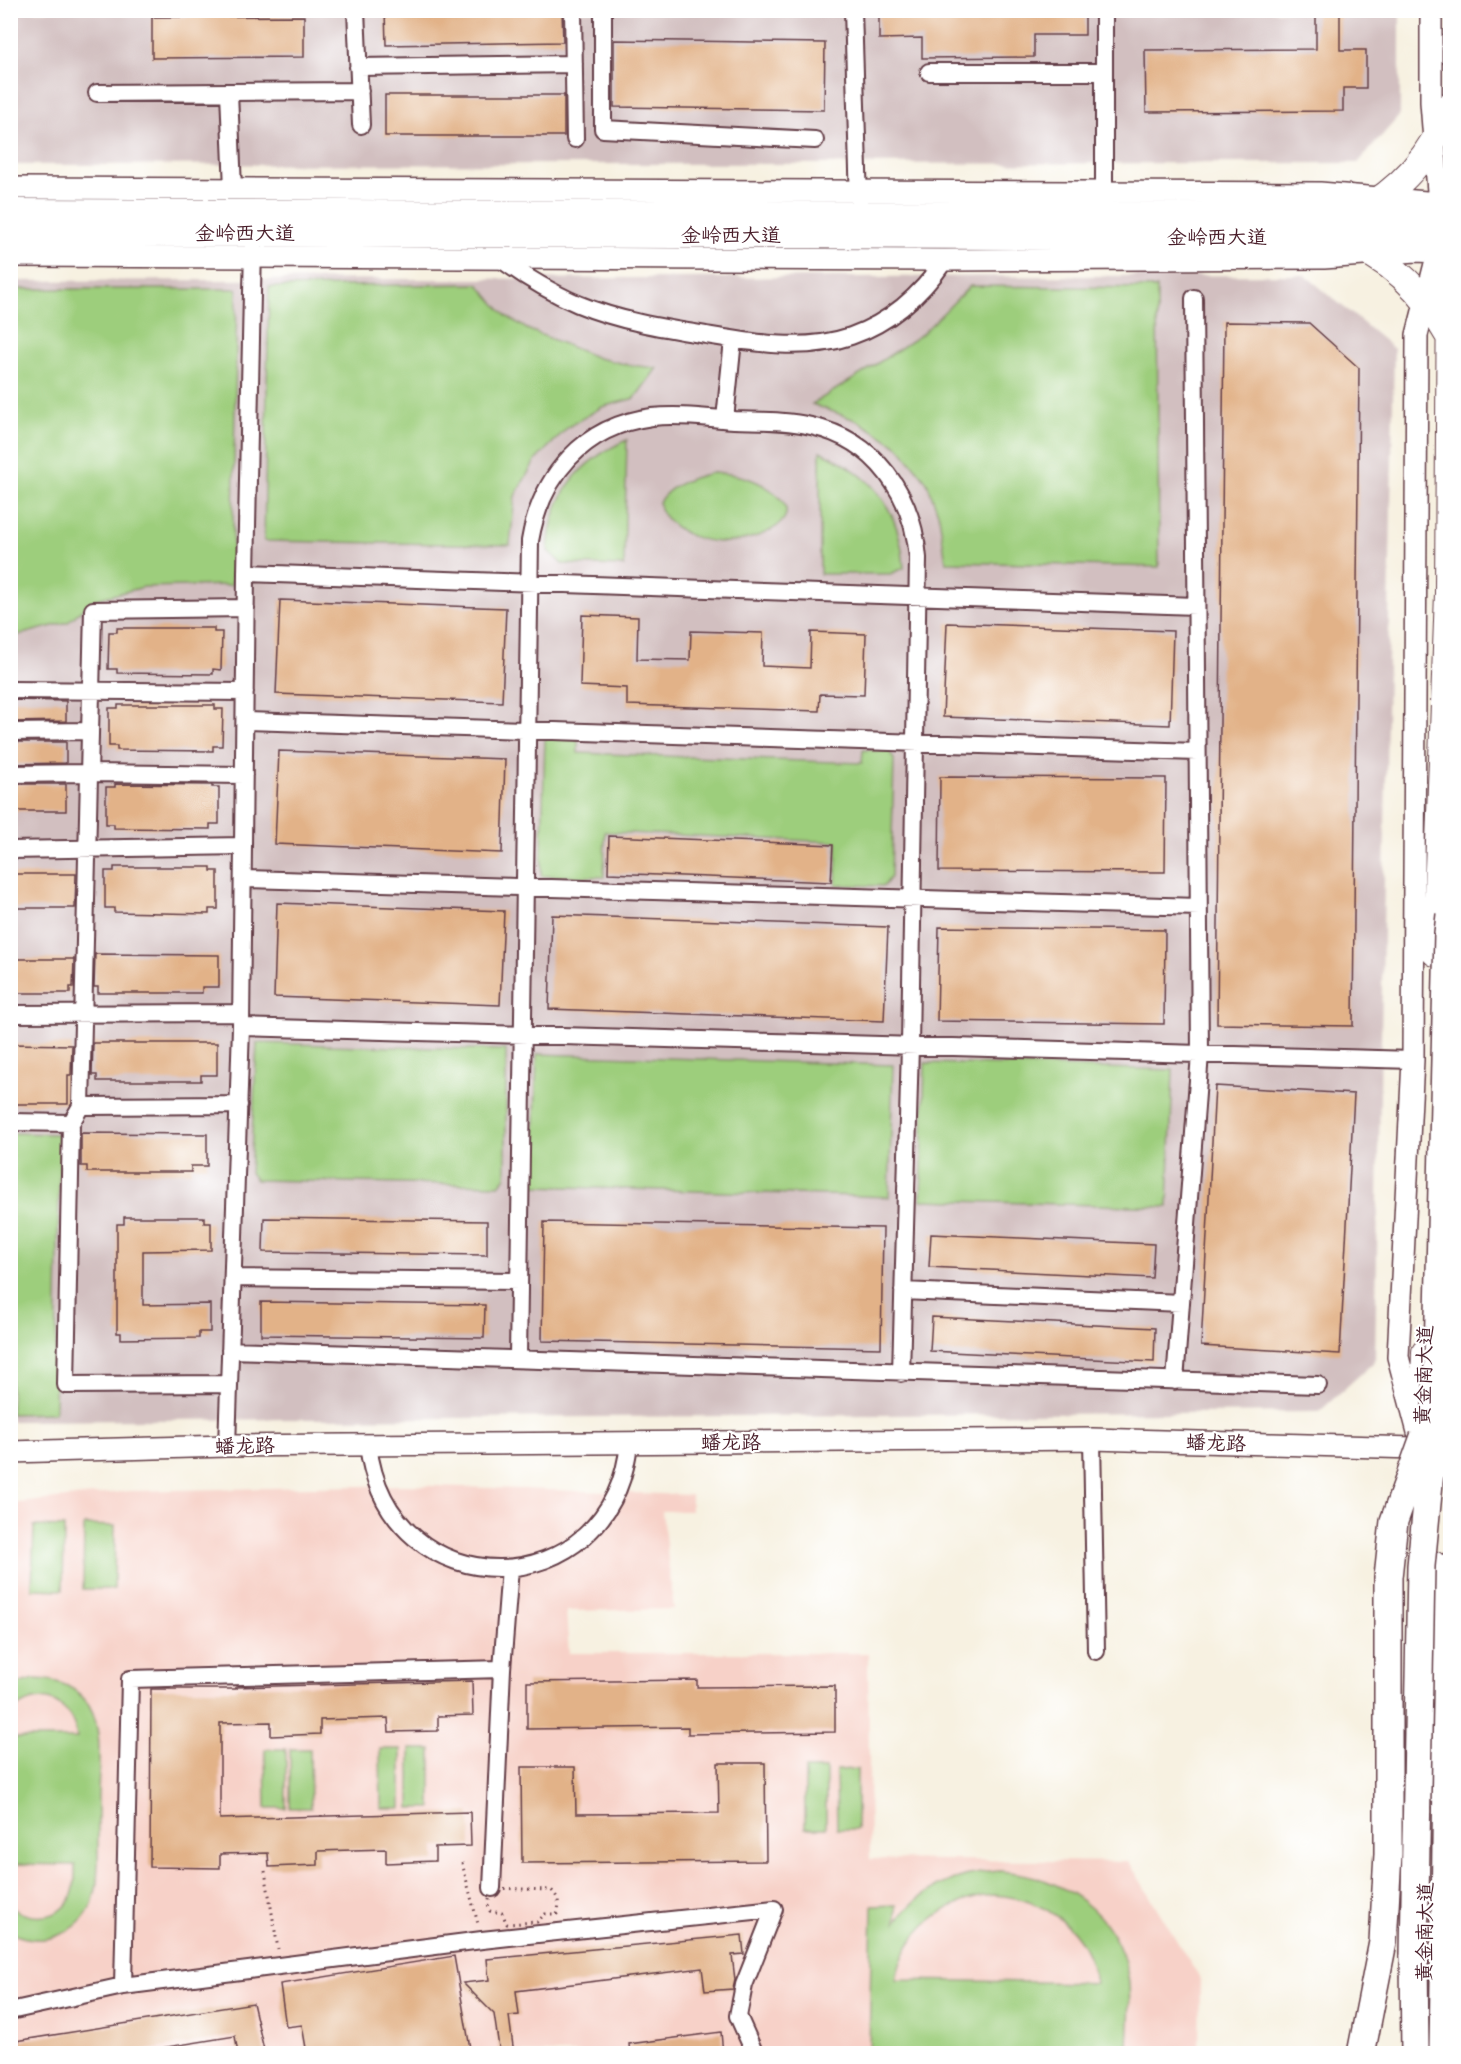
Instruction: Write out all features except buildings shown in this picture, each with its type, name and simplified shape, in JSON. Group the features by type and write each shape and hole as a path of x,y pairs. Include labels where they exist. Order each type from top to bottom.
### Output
{"highway":[{"path":"1415,2054 1414,1955 1421,1566 1437,1399 1450,915"},
{"path":"1361,2054 1383,1942 1388,1854 1388,1577 1394,1521 1437,1399"},
{"path":"1443,2054 1450,1566"}],"main road":[{"path":"1353,215 1381,199 1414,170 1435,142 1450,106"},
{"name":"金岭西大道","path":"10,212 859,203 1104,204 1353,215 1445,232"},
{"name":"金岭西大道","path":"10,233 253,245 1332,237 1445,232"},
{"name":"黄金南大道","path":"1424,2054 1426,1881 1435,1665 1433,1553 1422,1448 1441,1132 1449,593 1449,337 1445,232"},
{"path":"1332,237 1372,255 1399,273 1426,300 1449,337"}],"street":[{"path":"356,10 361,125"},
{"path":"573,10 575,139"},
{"path":"603,10 603,129 815,140"},
{"path":"10,188 233,189 859,203 853,10"},
{"path":"1104,10 1104,204 1320,193 1381,199 1445,232"},
{"path":"1422,1448 1398,1357 1413,1060 1417,335 1445,232 1431,102 1431,10"},
{"path":"358,67 574,64"},
{"path":"929,72 1104,72"},
{"path":"97,93 360,91"},
{"path":"229,92 233,189"},
{"path":"10,256 253,245 499,258 945,260 1324,258 1416,251 1445,232"},
{"path":"227,1446 241,1020 246,573 253,245"},
{"path":"499,258 550,291 606,315 665,329 733,340 794,346 832,341 870,329 904,307 926,285 945,260"},
{"path":"1175,1381 1200,1054 1194,298"},
{"path":"725,419 733,340"},
{"path":"518,1357 530,541 538,506 556,474 581,447 614,428 632,421 669,416 794,423 813,426 849,441 879,464 901,494 914,525 918,558 913,899 901,1373"},
{"path":"246,573 1196,606"},
{"path":"229,1384 66,1385 71,1123 81,1106 93,610 246,608"},
{"path":"10,690 245,692"},
{"path":"245,721 1197,752"},
{"path":"10,732 90,731"},
{"path":"10,774 244,775"},
{"path":"10,850 243,846"},
{"path":"243,879 1199,907"},
{"path":"10,1014 83,1014 241,1020 522,1035 1413,1060"},
{"path":"81,1106 238,1105"},
{"path":"10,1122 71,1123"},
{"path":"233,1278 519,1281"},
{"path":"903,1291 1181,1303"},
{"path":"230,1350 518,1357 901,1373 1318,1385"},
{"path":"1092,1439 1096,1651"},
{"name":"蟠龙路","path":"10,1452 227,1446 1092,1439 1450,1449"},
{"path":"368,1445 375,1480 382,1497 403,1527 416,1539 431,1550 465,1564 482,1568 510,1568 554,1557 577,1543 597,1525 617,1494 628,1460 629,1442"},
{"path":"492,1888 502,1669 510,1568"},
{"path":"123,1986 130,1679 502,1669"},
{"path":"10,2011 123,1986 482,1940 774,1910 744,1985 738,2016 755,2054"}],"path":[{"path":"462,1863 482,1940"},
{"path":"265,1870 280,1966"},
{"path":"492,1888 551,1890 556,1894 560,1907 557,1914 545,1914 537,1922 507,1924 502,1913 490,1911 488,1904 492,1888"}],"shaded area":[{"path":"10,11 1400,11 1400,115 1358,163 11,165"},
{"path":"1305,275 1394,349 1375,1361 1319,1412 11,1421 10,281"},
{"path":"405,1485 691,1495 691,1511 662,1511 674,1609 566,1611 569,1653 868,1653 870,1859 1129,1862 1200,1979 1199,2053 11,2053 10,1504 130,1491"}],"green space":[{"path":"478,284 506,316 527,329 598,358 657,368 635,398 602,407 568,427 535,461 515,496 510,545 264,541 269,287"},
{"path":"970,286 1157,288 1159,567 946,562 939,516 927,482 899,447 858,421 812,404 922,334"},
{"path":"11,289 237,289 232,585 144,587 93,600 68,622 11,637"},
{"path":"627,440 624,566 562,564 548,551 550,531 561,498 581,470 609,449"},
{"path":"820,451 855,471 880,496 897,528 904,568 890,574 820,574"},
{"path":"712,473 729,474 761,484 776,494 785,505 786,515 771,530 758,536 731,542 699,538 675,526 662,513 659,502 669,490 676,486 690,479"},
{"path":"545,738 578,739 578,753 862,763 863,750 889,751 894,759 891,877 884,886 836,885 837,842 605,832 604,877 541,876"},
{"path":"257,1043 506,1050 506,1177 499,1185 256,1180 250,1173"},
{"path":"537,1054 893,1065 889,1197 533,1186"},
{"path":"925,1063 1173,1070 1168,1207 921,1200"},
{"path":"11,1133 60,1134 55,1413 11,1414"},
{"path":"84,1525 115,1526 114,1589 83,1589"},
{"path":"34,1526 64,1527 63,1590 32,1589"},
{"path":"34,1679 50,1680 64,1685 84,1698 94,1715 99,1751 98,1863 93,1900 82,1920 72,1929 41,1939 29,1939 11,1933 11,1907 27,1915 36,1916 45,1916 61,1910 72,1895 75,1865 11,1864 11,1738 77,1738 69,1715 53,1702 43,1699 32,1700 11,1713 11,1686"},
{"path":"265,1749 286,1749 286,1808 266,1808"},
{"path":"290,1749 310,1749 311,1808 290,1808"},
{"path":"380,1749 401,1749 401,1808 381,1808"},
{"path":"410,1749 431,1749 431,1808 410,1808"},
{"path":"805,1769 826,1769 826,1828 805,1828"},
{"path":"857,1769 857,1829 837,1829 836,1770"},
{"path":"1000,1871 1023,1874 1044,1880 1065,1889 1099,1916 1112,1933 1122,1953 1128,1976 1130,2004 1128,2053 869,2053 872,1906 896,1905 896,1922 906,1910 929,1891 955,1879 984,1872","holes":["993,1895 1013,1897 1047,1910 1073,1932 1091,1964 1096,1983 896,1980 908,1947 918,1933 943,1911 975,1898"]}]}
